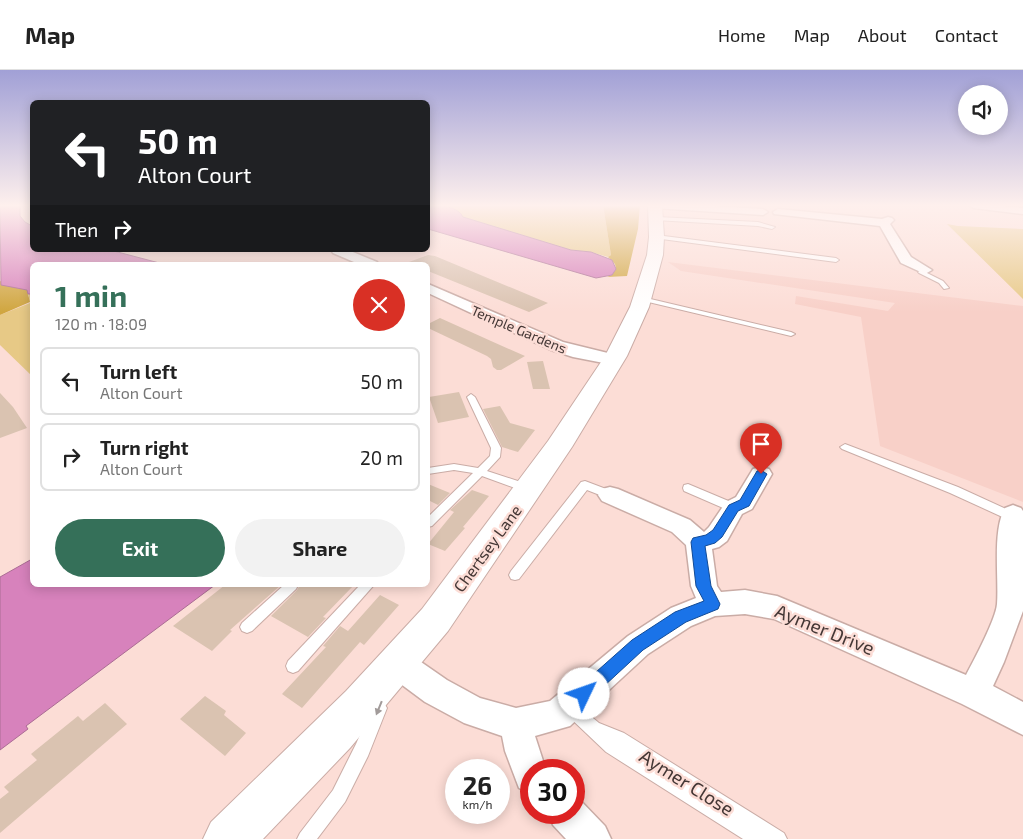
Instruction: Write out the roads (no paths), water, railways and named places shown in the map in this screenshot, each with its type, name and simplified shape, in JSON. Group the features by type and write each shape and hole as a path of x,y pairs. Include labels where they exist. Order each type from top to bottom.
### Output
{"main road":[{"name":"Chertsey Lane","path":"228,839 360,707 436,619 530,490 614,360 642,299 655,255 655,241"}],"street":[{"path":"894,241 906,260 924,271"},
{"path":"342,252 365,262"},
{"name":"Temple Gardens","path":"430,289 557,346 579,353 614,360"},
{"path":"698,542 710,540 718,534 734,508 744,503 761,474"},
{"path":"610,495 681,526 698,542 704,586 713,604"},
{"path":"973,692 1017,609 1010,551 1016,522"},
{"name":"Aymer Drive","path":"397,663 436,690 475,712 516,724 558,715 638,645 681,617 713,604 745,602 777,608 973,692 1023,719"},
{"path":"516,724 525,759"},
{"path":"578,824 592,839"}],"lane":[{"path":"750,241 836,260"},
{"path":"924,271 941,282 946,288"},
{"path":"642,299 791,334"},
{"path":"430,521 495,457 496,448 471,397"},
{"path":"845,447 954,490 1016,522"},
{"path":"430,471 454,466 470,468 530,490"},
{"path":"515,575 586,485 610,495"},
{"path":"688,488 734,508"},
{"path":"247,627 290,587"},
{"path":"293,666 366,587"},
{"path":"306,839 339,796 362,750 397,663"},
{"name":"Aymer Close","path":"568,707 612,746 759,839"},
{"name":"Aymer Close","path":"595,729 618,739 778,839"}]}
